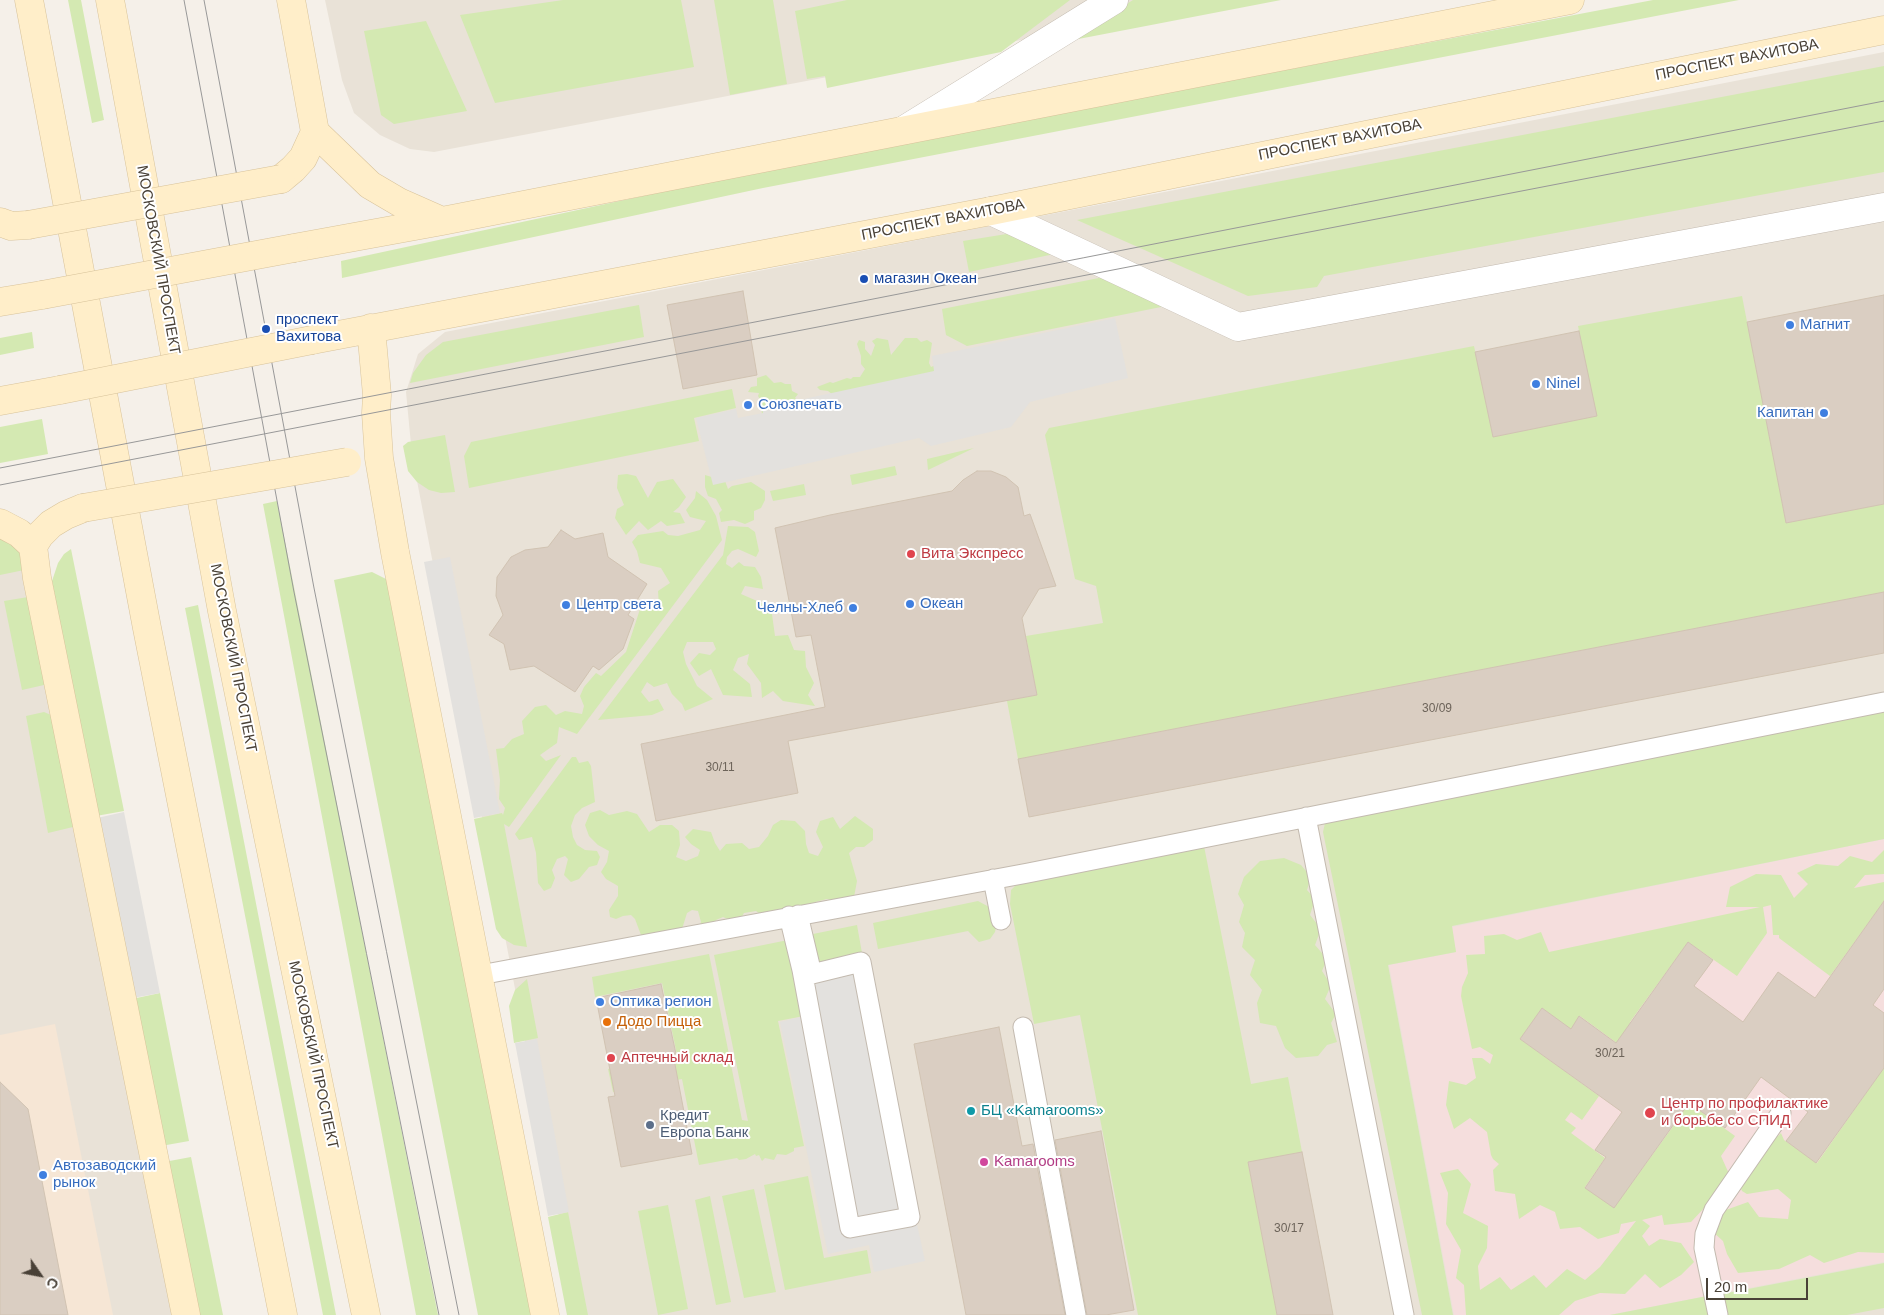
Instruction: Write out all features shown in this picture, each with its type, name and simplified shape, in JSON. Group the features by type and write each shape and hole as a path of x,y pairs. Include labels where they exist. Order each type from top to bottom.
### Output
{"main road":[{"path":"29,0 148,628 283,1315"},
{"name":"МОСКОВСКИЙ ПРОСПЕКТ","path":"110,0 222,610 366,1315"},
{"path":"0,222 11,226 28,225 281,178 293,170 303,158 315,132 291,0"},
{"path":"0,302 442,221 1570,0"},
{"name":"ПРОСПЕКТ ВАХИТОВА","path":"0,401 371,328 991,211 1884,30"},
{"path":"315,132 370,185 398,202 442,221"},
{"path":"371,328 377,395 376,413 379,458 395,552 546,1315"},
{"path":"186,1315 36,578 33,546 40,535 51,524 66,515 84,508 379,458"},
{"path":"0,523 19,533 33,546"}],"street":[{"path":"903,130 1092,8 1114,0"},
{"path":"991,211 1238,327 1884,207"}],"lane":[{"path":"480,975 993,879 1884,702"},
{"path":"1306,817 1404,1315"},
{"path":"993,879 1001,920"},
{"path":"794,916 806,969 850,1228 910,1217 861,962 812,974 806,969"},
{"path":"1022,1027 1076,1315"},
{"path":"1718,1315 1704,1248 1705,1234 1714,1210 1781,1113"}],"shaded area":[{"path":"325,0 1231,0 434,152 410,149 380,135 354,113 342,80"},
{"path":"1884,52 1884,1315 578,1315 412,455 406,392 418,354 445,332"},
{"path":"1115,318 1128,378 1030,402 1011,427 931,446 919,438 713,485 696,418 736,409 738,418 763,413 762,408 934,371 932,356"},
{"path":"0,517 21,525 181,1315 0,1315"},
{"path":"450,557 500,813 474,818 424,562"},
{"path":"124,812 160,993 133,998 97,818"},
{"name":"Центр по профилактике и борьбе со СПИД","path":"1884,839 1884,1262 1609,1315 1454,1315 1389,965 1456,952 1452,927"},
{"path":"863,958 899,1142 925,1261 874,1272 869,1245 828,1254 780,1022 805,1016 796,971"},
{"name":"Автозаводский рынок","path":"55,1024 113,1315 0,1315 0,1035"},
{"path":"537,1039 569,1212 548,1216 515,1043"}],"green space":[{"path":"68,0 81,0 104,120 92,123"},
{"path":"563,0 681,0 694,67 495,103 460,15"},
{"path":"714,0 773,0 787,84 730,95"},
{"path":"847,0 1070,0 1001,52 827,88 825,76 807,79 795,11"},
{"path":"1133,0 1281,0 1068,41"},
{"path":"1653,0 1739,0 763,188 342,278 341,261 796,163"},
{"path":"426,21 467,111 394,124 381,115 364,31"},
{"path":"1884,66 1884,172 1324,276 1317,287 1248,296 1077,220"},
{"path":"1019,232 1059,253 969,272 963,241"},
{"path":"1104,277 1171,305 967,346 946,335 942,309"},
{"path":"1742,296 1786,523 1884,504 1884,592 1018,759 1007,701 1037,695 1026,636 1103,623 1096,586 1075,579 1045,435 1049,428 1474,346 1493,437 1596,416 1578,326"},
{"path":"639,305 644,337 410,383 413,373 426,355 443,342"},
{"path":"32,332 34,348 0,355 0,338"},
{"path":"877,338 888,340 891,355 905,338 917,338 921,342 927,340 932,343 929,363 931,367 938,364 946,372 832,394 817,387 847,378 860,377 865,369 861,364 861,356 857,344 859,340 865,342 865,349 871,356 875,345 872,341"},
{"path":"766,375 774,383 791,384 792,391 798,394 795,398 802,404 762,416 759,393 748,392 751,387 757,386 757,378"},
{"path":"732,389 736,408 694,418 699,441 469,488 464,456 471,442"},
{"path":"42,419 48,454 0,463 0,427"},
{"path":"445,435 455,492 441,493 429,490 417,482 408,471 403,446 408,442"},
{"path":"974,448 928,470 927,459"},
{"path":"895,466 897,475 852,485 850,475"},
{"path":"618,475 636,476 648,498 657,482 673,479 686,497 673,512 680,513 685,523 667,526 661,521 648,530 639,521 626,535 615,518 617,509 624,505 617,488"},
{"path":"705,475 725,481 728,489 732,486 751,482 765,491 765,500 761,508 754,511 754,520 745,524 734,520 721,522 719,513 722,510 716,499 708,496 705,487"},
{"path":"804,484 806,495 773,501 770,491"},
{"path":"696,491 707,500 716,516 722,540 577,734 559,727 557,743 540,755 546,761 561,755 509,827 504,824 527,947 514,945 502,938 496,929 474,819 502,813 503,815 505,808 499,799 500,780 496,749 504,748 512,739 524,734 522,721 535,707 546,705 556,715 565,711 582,714 584,706 580,696 584,687 596,673 601,676 626,652 641,606 652,609 659,606 658,591 670,583 661,568 640,563 632,542 638,535 663,531 668,535 678,536 700,530 706,521 690,517 686,510 695,498"},
{"path":"277,501 438,1315 416,1315 263,504"},
{"path":"728,526 748,527 755,532 759,551 756,557 738,549 732,551 727,557 726,564 732,568 739,562 744,566 755,567 761,577 763,589 745,586 741,594 771,607 775,636 788,635 794,650 805,651 806,667 814,683 808,695 815,706 783,701 773,691 762,698 761,683 747,664 749,654 738,658 733,670 750,684 752,697 723,695 711,669 699,676 690,663 699,653 710,655 716,649 713,642 687,642 683,652 686,664 697,686 713,699 685,711 682,704 672,694 667,683 654,687 647,682 641,692 649,702 658,699 664,710 652,715 598,720 723,555"},
{"path":"0,534 20,552 29,569 0,575"},
{"path":"71,549 124,811 96,816 52,581 58,563 64,554"},
{"path":"372,572 390,581 535,1315 478,1315 334,580"},
{"path":"34,596 50,677 44,685 22,690 4,601"},
{"path":"198,605 336,1315 323,1315 185,608"},
{"path":"1884,710 1884,839 1452,926 1456,952 1388,965 1453,1315 1422,1315 1323,832 1325,823"},
{"path":"44,712 51,715 73,827 48,833 26,716"},
{"path":"572,757 576,757 579,763 588,761 591,766 595,802 582,808 575,815 571,826 573,837 577,845 585,850 597,851 600,857 597,865 589,867 579,879 571,882 564,875 568,859 565,856 557,859 552,870 555,878 551,888 544,891 538,883 536,853 532,837 519,840 515,834"},
{"path":"600,810 609,815 627,811 637,814 649,832 660,825 672,825 679,831 680,845 676,857 686,861 698,856 700,850 685,837 693,829 711,832 720,851 726,844 742,843 749,849 759,847 768,836 773,825 781,820 795,821 805,831 809,853 818,856 823,847 816,832 820,821 833,817 840,829 855,816 873,829 873,840 864,847 856,847 849,853 857,881 854,897 840,902 827,899 815,902 808,908 763,916 756,911 744,913 740,920 732,921 723,917 716,920 713,925 697,931 701,922 698,911 692,910 687,913 682,929 653,938 641,935 635,919 631,915 616,919 610,917 609,910 618,896 618,886 606,879 601,872 607,862 609,851 598,845 589,836 585,825 590,813"},
{"path":"1204,846 1251,1084 1288,1077 1302,1152 1248,1163 1277,1315 1138,1315 1080,1015 1034,1024 1010,904 1011,890 1021,880"},
{"path":"1884,850 1884,874 1865,875 1854,888 1884,882 1884,901 1830,976 1779,938 1779,935 1773,935 1771,905 1763,907 1767,933 1737,976 1688,942 1630,1022 1643,1032 1629,1052 1580,1016 1571,1029 1542,1008 1520,1039 1599,1096 1582,1120 1571,1112 1565,1120 1576,1128 1571,1133 1605,1158 1585,1187 1614,1208 1674,1125 1674,1092 1735,1136 1721,1156 1730,1176 1691,1222 1664,1225 1662,1215 1642,1220 1650,1226 1642,1236 1649,1246 1660,1239 1681,1243 1694,1262 1681,1275 1660,1288 1645,1274 1625,1294 1600,1293 1575,1301 1559,1315 1466,1315 1464,1285 1456,1278 1461,1250 1446,1224 1448,1193 1440,1173 1458,1169 1471,1184 1463,1213 1488,1226 1487,1248 1478,1266 1480,1290 1500,1277 1511,1290 1534,1275 1546,1288 1567,1269 1585,1280 1600,1267 1636,1221 1621,1224 1619,1233 1598,1239 1580,1227 1560,1229 1555,1212 1540,1205 1519,1219 1515,1194 1495,1191 1493,1170 1499,1164 1491,1155 1487,1132 1470,1118 1454,1129 1446,1105 1449,1081 1466,1085 1476,1078 1472,1058 1482,1058 1490,1064 1493,1055 1480,1047 1472,1049 1461,996 1462,987 1468,973 1466,955 1485,954 1484,936 1504,934 1517,940 1541,932 1549,952 1760,907 1726,907 1730,887 1756,874 1781,875 1794,898 1808,884 1797,873 1816,864 1838,866 1850,856 1872,862"},
{"path":"1284,858 1301,865 1311,877 1307,890 1315,899 1310,915 1321,929 1315,945 1327,959 1322,971 1331,985 1325,999 1336,1014 1331,1023 1337,1042 1327,1045 1318,1056 1296,1058 1285,1048 1276,1026 1260,1023 1257,1003 1262,990 1250,975 1255,960 1242,947 1245,933 1239,922 1244,905 1238,894 1244,877 1260,861"},
{"path":"978,901 991,908 996,927 990,939 979,942 968,931 878,949 873,923"},
{"path":"857,925 862,953 819,962 813,934"},
{"path":"788,940 804,1016 778,1021 804,1146 794,1148 794,1151 786,1155 777,1154 774,1160 765,1158 762,1161 759,1155 756,1156 755,1154 746,1159 739,1160 737,1158 699,1165 682,1079 613,1092 608,1069 677,1055 662,983 595,997 592,977 709,954 742,1120 748,1121 714,955"},
{"path":"527,979 538,1038 514,1043 509,1006 515,990"},
{"path":"160,993 189,1141 161,1146 132,999"},
{"path":"1884,1053 1884,1253 1858,1252 1824,1263 1810,1255 1779,1269 1738,1273 1727,1254 1723,1241 1712,1231 1723,1211 1748,1202 1759,1217 1788,1219 1791,1200 1778,1189 1747,1194 1742,1191 1740,1186 1776,1134 1778,1136 1781,1133 1784,1140 1817,1163 1876,1079"},
{"path":"191,1157 223,1315 194,1315 164,1162"},
{"path":"808,1176 824,1258 867,1250 871,1273 785,1290 764,1185"},
{"path":"754,1189 776,1292 744,1298 722,1196"},
{"path":"710,1196 731,1302 716,1305 695,1200"},
{"path":"668,1205 688,1309 658,1315 638,1211"},
{"path":"568,1212 588,1315 567,1315 548,1217"},
{"path":"1884,1263 1884,1308 1847,1315 1726,1315 1722,1294"},
{"path":"1712,1295 1716,1315 1610,1315"}],"building":[{"path":"743,291 757,375 683,389 667,305"},
{"name":"Капитан","path":"1884,295 1884,504 1786,523 1747,322"},
{"name":"Ninel","path":"1579,331 1597,416 1493,437 1475,352"},
{"name":"Океан","path":"977,471 991,471 1006,477 1018,487 1024,516 1030,514 1056,586 1039,589 1022,618 1037,695 788,741 798,793 656,821 641,744 825,707 811,635 796,637 775,528 952,491 963,480"},
{"name":"Центр света","path":"561,530 575,539 603,533 608,557 647,584 628,615 634,619 623,649 599,670 593,666 575,692 534,666 510,670 504,644 489,635 503,615 496,596 497,577 511,557 525,550 548,547"},
{"path":"1884,592 1884,653 1029,817 1018,759"},
{"path":"1884,901 1884,989 1873,1005 1884,1013 1884,1068 1816,1163 1786,1141 1808,1112 1761,1077 1725,1128 1689,1103 1614,1208 1585,1188 1606,1157 1595,1150 1622,1112 1520,1039 1542,1008 1571,1029 1579,1016 1616,1043 1688,942 1713,960 1694,986 1743,1022 1778,972 1815,998"},
{"path":"661,984 676,1054 673,1054 692,1154 621,1167 608,1097 615,1096 596,998"},
{"name":"БЦ «Kamarooms»","path":"999,1027 1022,1146 1033,1144 1065,1315 966,1315 914,1044"},
{"path":"0,1082 28,1109 68,1315 0,1315"},
{"path":"1101,1131 1134,1310 1106,1315 1087,1315 1055,1140"},
{"path":"1302,1152 1333,1315 1277,1315 1248,1162"}],"tram line":[{"path":"184,0 294,592 439,1315"},
{"path":"204,0 314,588 459,1315"},
{"path":"0,468 1884,101"},
{"path":"0,485 1884,121"}],"place":[{"name":"магазин Океан","path":"864,279"},
{"name":"Магнит","path":"1790,325"},
{"name":"проспект Вахитова","path":"266,329"},
{"name":"Ninel","path":"1536,384"},
{"name":"Союзпечать","path":"748,405"},
{"name":"Капитан","path":"1824,413"},
{"name":"Вита Экспресс","path":"911,554"},
{"name":"Океан","path":"910,604"},
{"name":"Центр света","path":"566,605"},
{"name":"Челны-Хлеб","path":"853,608"},
{"name":"Оптика регион","path":"600,1002"},
{"name":"Додо Пицца","path":"607,1022"},
{"name":"Аптечный склад","path":"611,1058"},
{"name":"БЦ «Kamarooms»","path":"971,1111"},
{"name":"Центр по профилактике и борьбе со СПИД","path":"1650,1113"},
{"name":"Кредит Европа Банк","path":"650,1125"},
{"name":"Kamarooms","path":"984,1162"},
{"name":"Автозаводский рынок","path":"43,1175"}]}
